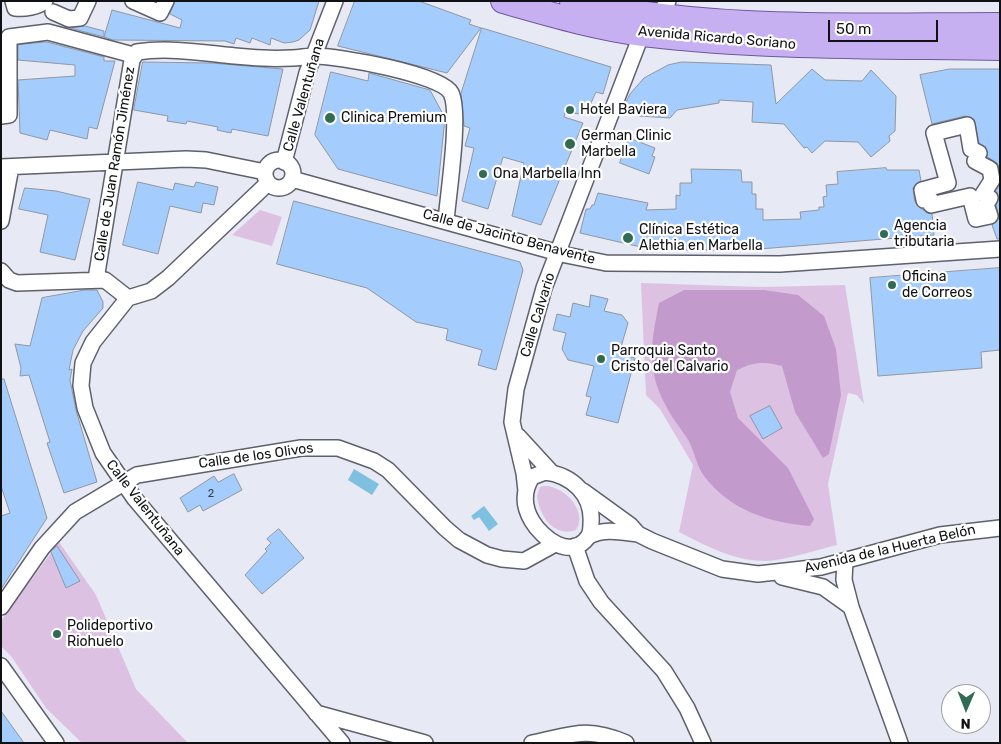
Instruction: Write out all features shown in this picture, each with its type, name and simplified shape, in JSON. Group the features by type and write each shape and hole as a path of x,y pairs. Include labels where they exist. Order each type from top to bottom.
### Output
{"main road":[{"name":"Avenida Ricardo Soriano","path":"503,1 547,14 642,34 813,46 1000,48"},
{"name":"Avenida Ricardo Soriano","path":"572,1 618,12 663,9 735,22 1000,25"},
{"path":"618,12 631,19 642,34"},
{"name":"Avenida Ricardo Soriano","path":"935,47 964,38 1000,38"}],"street":[{"path":"13,1 15,8 39,5 49,7 69,19 80,18 88,1"},
{"path":"132,1 160,13 166,1"},
{"name":"Calle Valentuñana","path":"284,162 313,56 335,1"},
{"path":"642,34 663,9"},
{"path":"5,115 9,37 48,32 133,56"},
{"name":"Calle Calvario","path":"526,491 512,412 516,388 544,288 642,34"},
{"name":"Calle de Juan Ramón Jiménez","path":"96,278 133,56 144,51 216,52 234,56 291,58 313,56 335,58 430,78 446,87 451,94 455,112 446,221"},
{"path":"967,125 971,149 979,153 975,161 990,169 992,180 983,194 990,198 986,204 990,216 976,219 970,196 931,205 930,200 924,200 922,190 948,183 934,133 967,125"},
{"path":"1,221 6,167 206,160 267,177 281,187 292,179 291,167 284,162 273,162 267,177 168,278 151,290 128,298 105,280 96,278 17,283 9,280 1,270"},
{"name":"Calle de Jacinto Benavente","path":"292,179 557,252 606,263 693,264 845,261 1000,249"},
{"name":"Calle Valentuñana","path":"128,298 101,330 83,363 81,386 85,408 103,453 122,483 210,590 342,743"},
{"path":"514,431 536,458 552,473"},
{"name":"Calle de los Olivos","path":"1,607 54,532 75,512 137,474 321,447 338,448 374,461 388,470 445,528 459,540 487,555 502,559 524,561 556,544"},
{"path":"545,472 552,473 569,480 584,491 591,511 589,536 575,546 556,544 543,535 532,521 526,505 526,491 532,477 545,472"},
{"name":"Avenida de la Huerta Belón","path":"584,491 630,525 638,534"},
{"name":"Avenida de la Huerta Belón","path":"589,536 607,530 638,534 722,568 758,574 813,568 940,535 1000,528"},
{"path":"575,546 588,581 601,602 664,671 687,708 703,743"},
{"path":"844,561 844,580 851,607 900,743"},
{"path":"758,574 795,578 823,587 851,607"},
{"path":"1,666 56,743"},
{"path":"316,713 425,743"},
{"path":"533,743 583,732 599,732 626,743"}],"shaded area":[{"path":"260,210 282,217 272,246 232,235"},
{"path":"641,283 761,287 845,285 864,404 857,395 848,393 828,484 837,545 783,559 766,561 731,556 679,532 693,465 660,409 646,395"},
{"path":"684,290 764,290 798,295 824,316 836,349 841,395 829,454 823,458 795,412 782,366 759,363 737,370 730,392 738,418 788,468 814,519 810,526 765,518 751,513 726,498 704,476 687,438 668,410 655,380 652,343 659,303"},
{"path":"544,486 559,490 572,500 577,507 579,515 579,523 576,530 561,531 544,517 537,496 540,487"},
{"name":"Polideportivo Riohuelo","path":"59,542 96,595 136,689 188,743 82,743 46,708 11,656 1,646 1,621"}],"water":[{"path":"354,469 379,484 372,495 348,480"},
{"path":"484,506 498,524 489,531 479,517 474,520 471,516"}],"building":[{"path":"175,1 319,1 310,30 299,40 293,42 284,43 271,38 270,45 252,38 250,43 236,38 234,44 225,41 113,40 104,37 112,10 180,28 182,20 170,14"},
{"path":"355,1 419,1 471,20 469,24 481,28 447,73 338,46"},
{"path":"85,26 104,31 104,37 70,28"},
{"path":"482,28 611,67 603,94 596,92 586,114 565,113 564,117 583,123 541,225 512,216 524,163 503,157 488,209 462,201 474,148 465,146 470,128 464,126 461,94"},
{"path":"47,42 104,57 104,61 115,61 97,129 89,127 87,139 50,130 47,140 20,133 18,80 75,76 75,65 18,60 18,45"},
{"path":"143,62 211,63 283,69 268,136 232,129 231,133 217,130 218,127 187,121 186,124 167,121 168,116 134,110"},
{"path":"682,62 771,65 776,104 812,69 825,80 862,81 871,70 896,96 895,131 889,136 890,141 871,157 858,142 825,141 812,153 807,147 804,148 784,124 752,122 753,102 719,100 719,103 677,110 670,118 639,116 640,113 624,106 630,94 644,78 668,65"},
{"path":"950,69 1000,69 1000,170 997,163 987,157 986,147 979,143 974,119 965,116 932,124 920,75"},
{"path":"331,72 368,81 369,73 430,90 445,118 437,196 338,169 315,135"},
{"path":"629,138 655,148 652,156 655,157 649,174 620,163"},
{"path":"886,168 887,170 919,170 921,181 913,188 915,202 920,208 932,214 934,235 747,250 645,250 645,248 580,233 586,209 590,209 594,205 598,193 648,203 646,210 676,209 676,195 680,196 680,183 692,183 691,169 741,170 742,182 752,182 752,194 756,194 756,209 763,209 763,220 801,219 800,212 819,210 819,207 824,207 823,197 827,196 826,185 838,184 837,172"},
{"path":"138,182 173,190 175,183 194,187 196,182 218,187 214,205 203,203 201,213 170,206 158,254 123,245"},
{"path":"1000,185 1000,239 997,239 992,225 999,218 996,205 999,198 996,191"},
{"path":"25,188 56,191 90,199 75,260 40,252 48,215 19,209"},
{"path":"294,201 520,262 523,270 496,370 478,365 482,350 446,340 448,329 416,322 367,288 277,264"},
{"path":"1000,268 1000,350 981,352 982,368 878,376 870,278"},
{"path":"85,290 97,290 103,302 103,308 83,331 73,350 69,370 72,369 70,380 76,410 97,482 64,493 47,443 50,442 29,375 20,376 21,368 15,344 30,346 42,298"},
{"name":"Parroquia Santo Cristo del Calvario","path":"591,295 608,299 604,311 622,315 628,323 619,354 635,358 618,423 586,415 591,397 586,396 594,366 568,360 562,349 566,333 553,330 557,314 570,317 573,303 589,307"},
{"path":"4,379 47,518 1,589 1,516 10,513 1,486 1,380"},
{"path":"770,406 782,428 763,439 750,416"},
{"path":"234,474 242,490 203,511 200,505 188,512 180,498 214,476 218,482"},
{"path":"279,529 304,558 262,594 245,575 267,551 265,549 271,543 267,539"},
{"path":"57,546 80,581 66,588 51,552"},
{"path":"1,711 24,743 1,743"}],"place":[{"name":"Hotel Baviera","path":"570,110"},
{"name":"Clinica Premium","path":"330,118"},
{"name":"German Clinic Marbella","path":"570,144"},
{"name":"Ona Marbella Inn","path":"483,174"},
{"name":"Agencia tributaria","path":"884,234"},
{"name":"Clínica Estética Alethia en Marbella","path":"628,238"},
{"name":"Oficina de Correos","path":"892,285"},
{"name":"Parroquia Santo Cristo del Calvario","path":"601,359"},
{"name":"Polideportivo Riohuelo","path":"57,634"}]}
